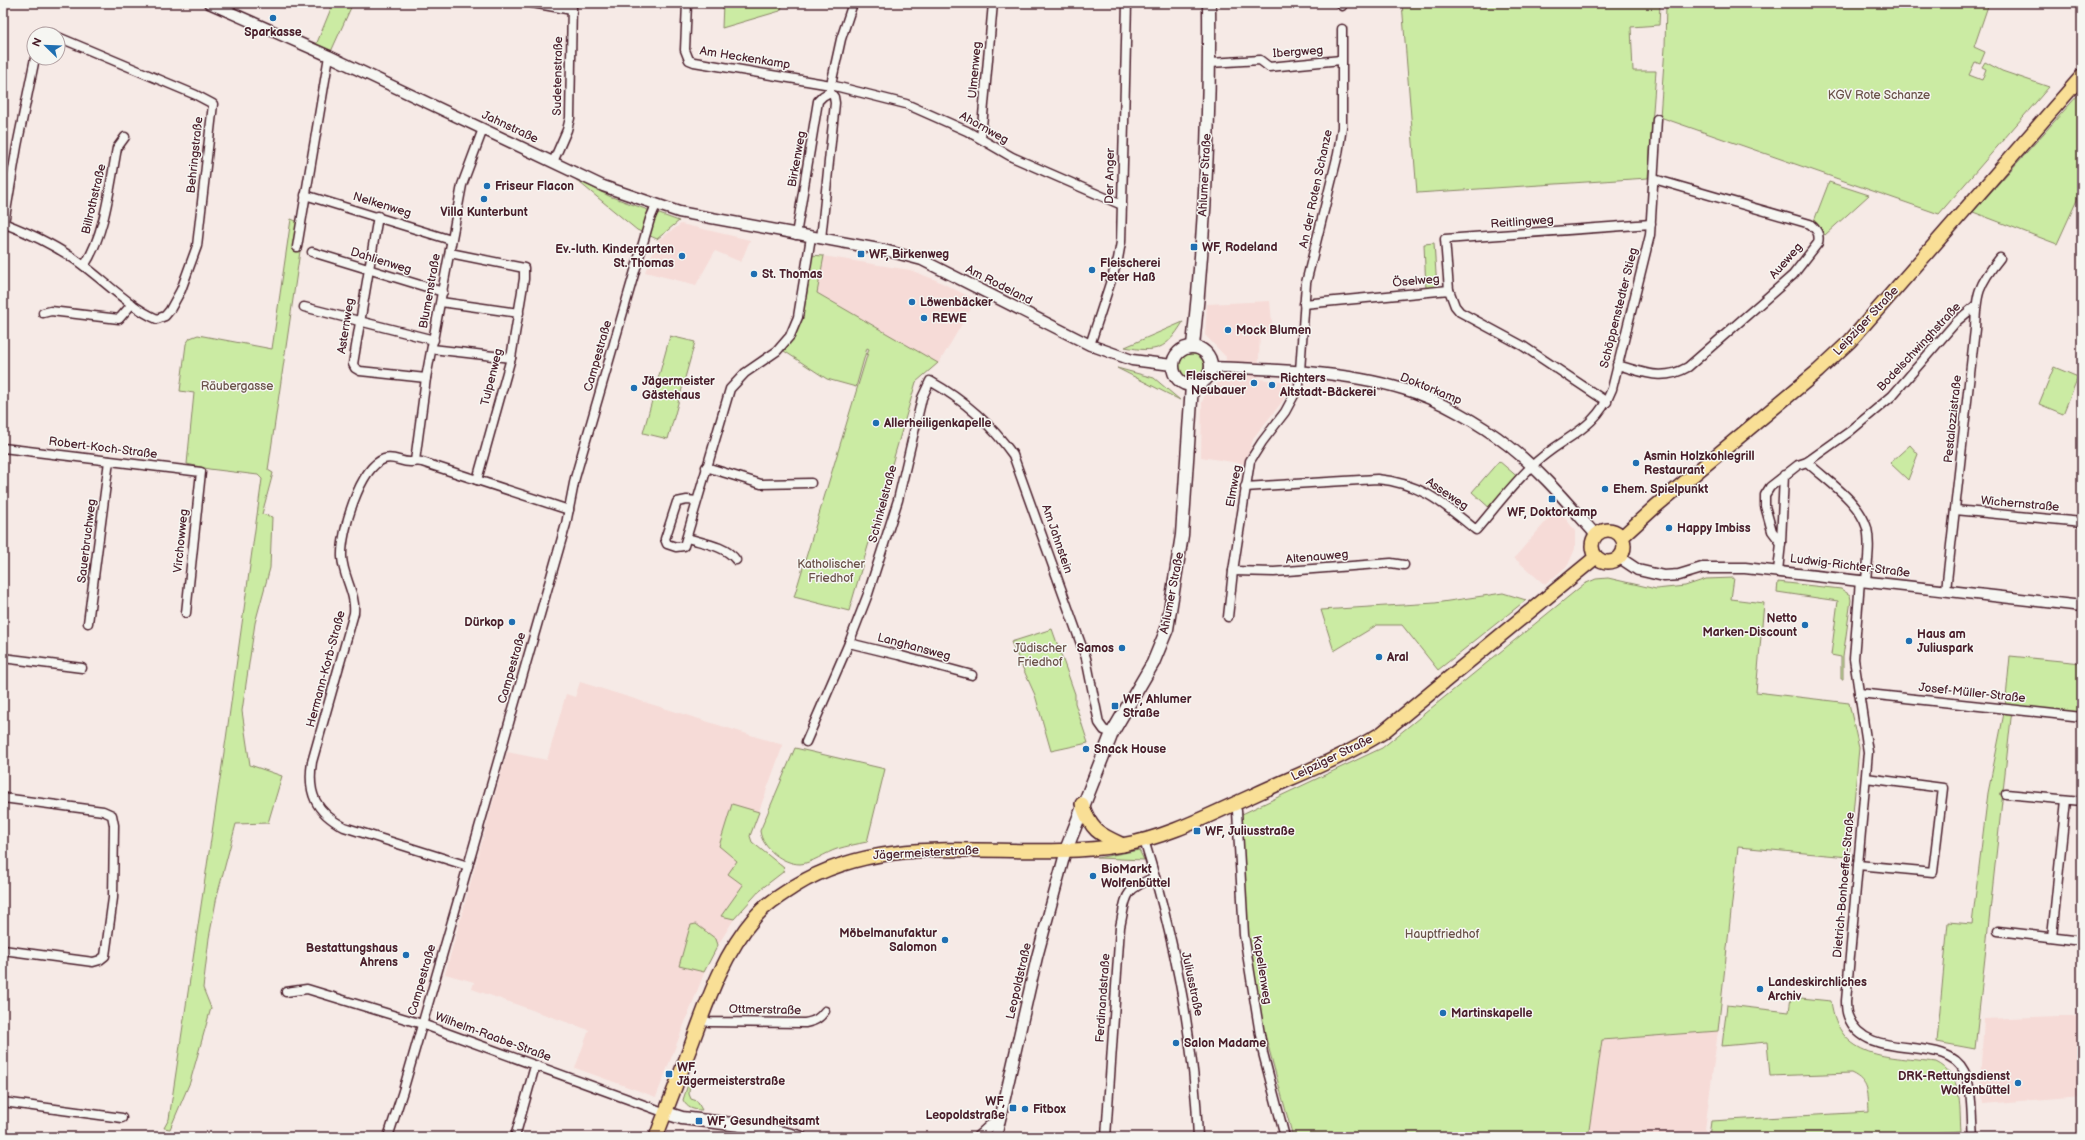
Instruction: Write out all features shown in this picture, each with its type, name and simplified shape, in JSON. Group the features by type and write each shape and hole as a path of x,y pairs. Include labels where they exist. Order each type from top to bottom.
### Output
{"main road":[{"name":"Ahlumer Straße","path":"1193,346 1202,241 1210,63 1209,3"},
{"name":"Leipziger Straße","path":"1622,537 1656,506 1812,376 1850,341 2082,76"},
{"path":"1193,346 1205,351 1210,358 1211,367 1205,380 1192,385 1179,381 1174,374 1172,366 1178,352 1193,346"},
{"name":"Ahlumer Straße","path":"1066,850 1082,804 1112,733 1153,663 1169,619 1185,508 1192,385"},
{"path":"1610,530 1622,537 1625,548 1620,558 1614,562 1606,563 1596,557 1592,546 1596,535 1600,532 1610,530"},
{"name":"Leipziger Straße","path":"1066,850 1092,849 1123,845 1177,829 1344,754 1382,733 1596,557"},
{"path":"1082,804 1086,818 1094,830 1123,845"},
{"name":"Jägermeisterstraße","path":"656,1137 700,1020 726,960 756,916 779,896 827,870 851,860 885,854 946,850 1066,850"},
{"path":"666,1113 682,1118 757,1127 800,1137"}],"street":[{"name":"Jahnstraße","path":"209,3 329,56 603,186 678,212 816,238"},
{"name":"Sudetenstraße","path":"532,3 572,7 570,118 567,130 553,162"},
{"name":"Am Heckenkamp","path":"687,3 685,50 689,60 699,64 830,88"},
{"path":"697,501 687,500 677,502 665,539 668,544 676,547 684,546 730,389 745,372 777,351 790,336 798,317 816,238 835,103 830,88 841,39 853,3"},
{"name":"Ulmenweg","path":"982,138 993,3"},
{"name":"Der Anger","path":"1090,345 1118,259 1121,242 1127,3"},
{"name":"An der Roten Schanze","path":"1304,304 1306,283 1338,154 1342,127 1342,29"},
{"name":"Behringstraße","path":"66,40 196,94 213,104 197,246 181,290 170,310 160,319 152,317 132,304"},
{"path":"297,247 329,56"},
{"name":"Ibergweg","path":"1210,63 1260,60 1268,67 1342,60"},
{"path":"32,66 3,223 60,249 132,304 119,319 51,311 43,313"},
{"name":"Ahornweg","path":"830,88 906,104 982,138 1012,157 1122,205"},
{"name":"Birkenweg","path":"796,235 818,101 830,88"},
{"name":"Schöppenstedter Stieg","path":"1531,466 1586,427 1607,402 1641,276 1651,224 1657,119"},
{"name":"Blumenstraße","path":"415,461 426,378 462,185 483,129"},
{"name":"Billrothstraße","path":"84,266 91,256 99,234 117,148 125,137"},
{"name":"Aueweg","path":"1617,365 1661,376 1676,374 1688,367 1793,275 1818,243 1819,237 1816,230 1810,224 1654,179"},
{"name":"Nelkenweg","path":"305,195 378,216 451,240"},
{"name":"Campestraße","path":"388,1137 468,866 569,510 575,478 650,218 656,205"},
{"name":"Asternweg","path":"378,216 359,321 353,364 354,368 360,371 426,378"},
{"name":"Reitlingweg","path":"1449,290 1445,239 1651,224"},
{"name":"Am Rodeland","path":"816,238 884,250 922,260 1090,345 1132,360 1172,366"},
{"name":"Dahlienweg","path":"312,252 443,292"},
{"name":"Tulpenweg","path":"450,253 524,268 524,279 511,358 477,480"},
{"name":"Pestalozzistraße","path":"1946,590 1977,293 1984,278 2000,258"},
{"name":"Öselweg","path":"1304,304 1449,290 1455,306 1460,312 1522,346 1607,402"},
{"path":"441,302 519,313"},
{"path":"1300,372 1304,304"},
{"name":"Bodelschwinghstraße","path":"1781,543 1772,531 1765,506 1765,495 1770,487 1798,465 1807,462 1849,432 1892,396 1957,321 1975,306"},
{"path":"304,307 434,340"},
{"path":"432,349 511,358"},
{"name":"Doktorkamp","path":"1211,367 1300,372 1340,376 1409,391 1472,420 1510,447 1531,466 1596,535"},
{"name":"Elmweg","path":"1228,617 1233,572 1250,461 1294,398 1299,386 1300,372"},
{"name":"Schinkelstraße","path":"806,742 849,643 884,548 898,500 922,398 930,381"},
{"name":"Am Jahnstein","path":"930,381 970,408 995,431 1013,455 1086,658 1099,723 1104,730 1112,733"},
{"name":"Robert-Koch-Straße","path":"3,448 201,472"},
{"name":"Hermann-Korb-Straße","path":"468,866 344,827 327,817 320,809 311,789 310,776 312,762 354,613 355,598 342,559 345,529 360,486 374,467 382,460 389,458 411,462 415,461 569,510"},
{"name":"Sauerbruchweg","path":"88,623 109,461"},
{"name":"Dietrich-Bonhoeffer-Straße","path":"1807,462 1850,501 1867,528 1868,541 1854,659 1868,740 1866,778 1846,1000 1848,1016 1856,1028 1867,1038 1881,1044 1933,1051 1955,1061 1963,1070 1968,1086 1973,1137"},
{"name":"Asseweg","path":"1245,487 1378,479 1394,481 1423,490 1476,530 1531,466"},
{"path":"706,467 761,484 811,483"},
{"name":"Virchowweg","path":"186,612 201,472"},
{"path":"1778,571 1781,543 1784,475"},
{"name":"Wichernstraße","path":"1955,510 2082,522"},
{"path":"687,538 720,548 733,555 736,560"},
{"name":"Ludwig-Richter-Straße","path":"1620,558 1638,570 1664,576 1679,575 1702,568 1740,567 2082,606"},
{"name":"Altenauweg","path":"1233,572 1274,572 1391,563 1404,565"},
{"name":"Langhansweg","path":"849,643 972,675"},
{"path":"3,658 82,668"},
{"name":"Josef-Müller-Straße","path":"1859,692 2082,717"},
{"path":"1858,865 1933,872 1943,788 1866,778"},
{"path":"2006,794 2082,801"},
{"path":"3,798 103,811 112,815 114,825 113,898 107,950 100,960 93,962 3,950"},
{"path":"2052,937 2066,800"},
{"name":"Kapellenweg","path":"1233,804 1237,811 1244,935 1258,1029 1285,1137"},
{"name":"Juliusstraße","path":"1144,840 1155,878 1183,993 1188,1022 1197,1104 1198,1137"},
{"name":"Leopoldstraße","path":"996,1137 1037,957 1066,850"},
{"name":"Ferdinandstraße","path":"1106,1137 1120,927 1127,896 1135,886 1155,878"},
{"path":"1998,931 2082,941"},
{"name":"Wilhelm-Raabe-Straße","path":"286,992 307,989 422,1024 666,1113"},
{"name":"Ottmerstraße","path":"700,1020 708,1022 805,1023 815,1021 820,1018 825,1011"},
{"path":"515,1137 535,1066"},
{"path":"3,1102 122,1118"},
{"path":"978,1137 1000,1117"}],"shaded area":[{"name":"Ev.-luth. Kindergarten St. Thomas","path":"681,224 750,240 741,262 715,251 696,285 645,272 658,240"},
{"path":"817,255 910,270 936,280 976,300 939,363 930,370 811,295"},
{"path":"1270,301 1273,334 1260,334 1258,379 1290,382 1290,387 1282,402 1254,437 1245,464 1201,457 1202,402 1205,395 1223,378 1226,357 1205,335 1207,304"},
{"path":"1558,508 1575,531 1575,549 1568,565 1545,585 1514,558"},
{"path":"580,682 783,745 750,836 752,843 771,859 781,863 784,868 783,872 761,889 748,902 734,919 710,958 656,1097 575,1068 589,1030 472,989 474,982 445,974 507,752 547,760 566,694 575,697"},
{"path":"2082,1015 2082,1096 1983,1104 1980,1079 1984,1019"},
{"path":"1718,1031 1704,1137 1588,1137 1601,1040"}],"green space":[{"path":"326,3 353,3 329,56 314,50 332,6"},
{"path":"723,3 784,3 780,11 722,28"},
{"path":"1402,3 1660,3 1659,25 1631,27 1633,71 1656,71 1648,178 1417,193"},
{"name":"KGV Rote Schanze","path":"1666,3 1989,3 1974,47 1985,52 1980,64 1975,62 1969,75 1982,80 1986,69 1982,67 1985,62 2002,71 2049,87 1939,214 1660,117 1665,48"},
{"path":"2079,94 2082,95 2082,189 2057,244 1973,212"},
{"path":"574,178 609,196 679,221 657,239 637,230"},
{"path":"1829,182 1869,195 1825,235 1814,221"},
{"name":"Räubergasse","path":"291,219 304,224 268,470 273,473 262,514 272,517 270,568 255,623 242,711 250,765 282,776 268,823 236,824 217,896 209,938 203,988 211,1008 190,1082 170,1129 164,1128 169,1119 226,739 262,479 258,475 209,469 187,464 194,393 180,391 186,344 190,338 198,335 272,349"},
{"path":"1434,243 1437,289 1426,290 1424,244"},
{"name":"Katholischer Friedhof","path":"811,255 824,256 817,293 938,363 916,382 849,611 794,597 869,349 867,348 856,387 827,379 784,351 792,340 802,317 807,293"},
{"path":"1183,322 1171,339 1159,347 1145,350 1125,347"},
{"path":"670,336 695,342 668,439 643,433"},
{"path":"1191,353 1201,356 1204,366 1201,376 1191,379 1181,376 1178,366 1181,356"},
{"path":"2054,367 2078,377 2063,414 2039,404"},
{"path":"1117,368 1154,378 1180,400"},
{"path":"1910,445 1918,454 1908,480 1890,463"},
{"path":"1499,461 1520,479 1493,511 1472,492"},
{"name":"Hauptfriedhof","path":"1608,578 1656,589 1685,586 1706,579 1734,578 1731,599 1764,603 1756,692 1849,703 1859,748 1849,857 1738,847 1718,1031 1602,1040 1588,1137 1293,1137 1264,1031 1247,936 1240,815 1382,748 1584,584 1596,579"},
{"path":"1778,582 1841,589 1850,595 1851,600 1843,657 1843,679 1841,679 1841,657 1831,655 1838,601 1777,592"},
{"path":"1503,593 1526,600 1438,670 1402,625 1377,625 1334,651 1321,610 1435,603"},
{"name":"Jüdischer Friedhof","path":"1052,629 1075,694 1075,703 1088,743 1051,751 1035,695 1011,642"},
{"path":"2010,656 2082,663 2082,717 2012,709 1975,1049 1937,1042 1948,922 1972,924 1988,793 2005,708"},
{"path":"795,748 885,769 867,842 837,849 809,862 800,864 780,858 769,849 760,831"},
{"path":"732,804 759,812 750,836 752,842 784,868 783,872 761,889 734,919 721,916 743,885 728,874 737,861 719,846"},
{"path":"1139,850 1144,860 1097,858"},
{"path":"696,924 716,939 718,945 704,972 679,966 691,925"},
{"path":"1791,997 1831,1001 1836,1021 1844,1035 1855,1045 1868,1052 1884,1056 1936,1062 1945,1068 1951,1075 1958,1092 1961,1131 1859,1137 1709,1137 1711,1121 1869,1112 1867,1089 1862,1080 1851,1073 1770,1076 1767,1042 1722,1046 1727,1005 1789,1012"},
{"path":"690,1078 689,1094 691,1099 697,1101 702,1110 691,1108 686,1105 683,1100"}],"place":[{"name":"Sparkasse","path":"273,18"},
{"name":"Friseur Flacon","path":"487,186"},
{"name":"Villa Kunterbunt","path":"484,199"},
{"name":"WF, Rodeland","path":"1194,247"},
{"name":"WF, Birkenweg","path":"861,254"},
{"name":"Ev.-luth. Kindergarten St. Thomas","path":"682,256"},
{"name":"Fleischerei Peter Haß","path":"1092,270"},
{"name":"St. Thomas","path":"754,274"},
{"name":"Löwenbäcker","path":"912,302"},
{"name":"REWE","path":"924,318"},
{"name":"Mock Blumen","path":"1228,330"},
{"name":"Fleischerei Neubauer","path":"1254,383"},
{"name":"Richters Altstadt-Bäckerei","path":"1272,385"},
{"name":"Jägermeister Gästehaus","path":"634,388"},
{"name":"Allerheiligenkapelle","path":"876,423"},
{"name":"Asmin Holzkohlegrill Restaurant","path":"1636,463"},
{"name":"Ehem. Spielpunkt","path":"1605,489"},
{"name":"WF, Doktorkamp","path":"1552,499"},
{"name":"Happy Imbiss","path":"1669,528"},
{"name":"Dürkop","path":"512,622"},
{"name":"Netto Marken-Discount","path":"1805,625"},
{"name":"Haus am Juliuspark","path":"1909,641"},
{"name":"Samos","path":"1122,648"},
{"name":"Aral","path":"1379,657"},
{"name":"WF, Ahlumer Straße","path":"1115,706"},
{"name":"Snack House","path":"1086,749"},
{"name":"WF, Juliusstraße","path":"1197,831"},
{"name":"BioMarkt Wolfenbüttel","path":"1093,876"},
{"name":"Möbelmanufaktur Salomon","path":"945,940"},
{"name":"Bestattungshaus Ahrens","path":"406,955"},
{"name":"Landeskirchliches Archiv","path":"1760,989"},
{"name":"Martinskapelle","path":"1443,1013"},
{"name":"Salon Madame","path":"1176,1043"},
{"name":"WF, Jägermeisterstraße","path":"669,1074"},
{"name":"DRK-Rettungsdienst Wolfenbüttel","path":"2018,1083"},
{"name":"WF, Leopoldstraße","path":"1013,1108"},
{"name":"Fitbox","path":"1025,1109"},
{"name":"WF, Gesundheitsamt","path":"699,1121"}]}
